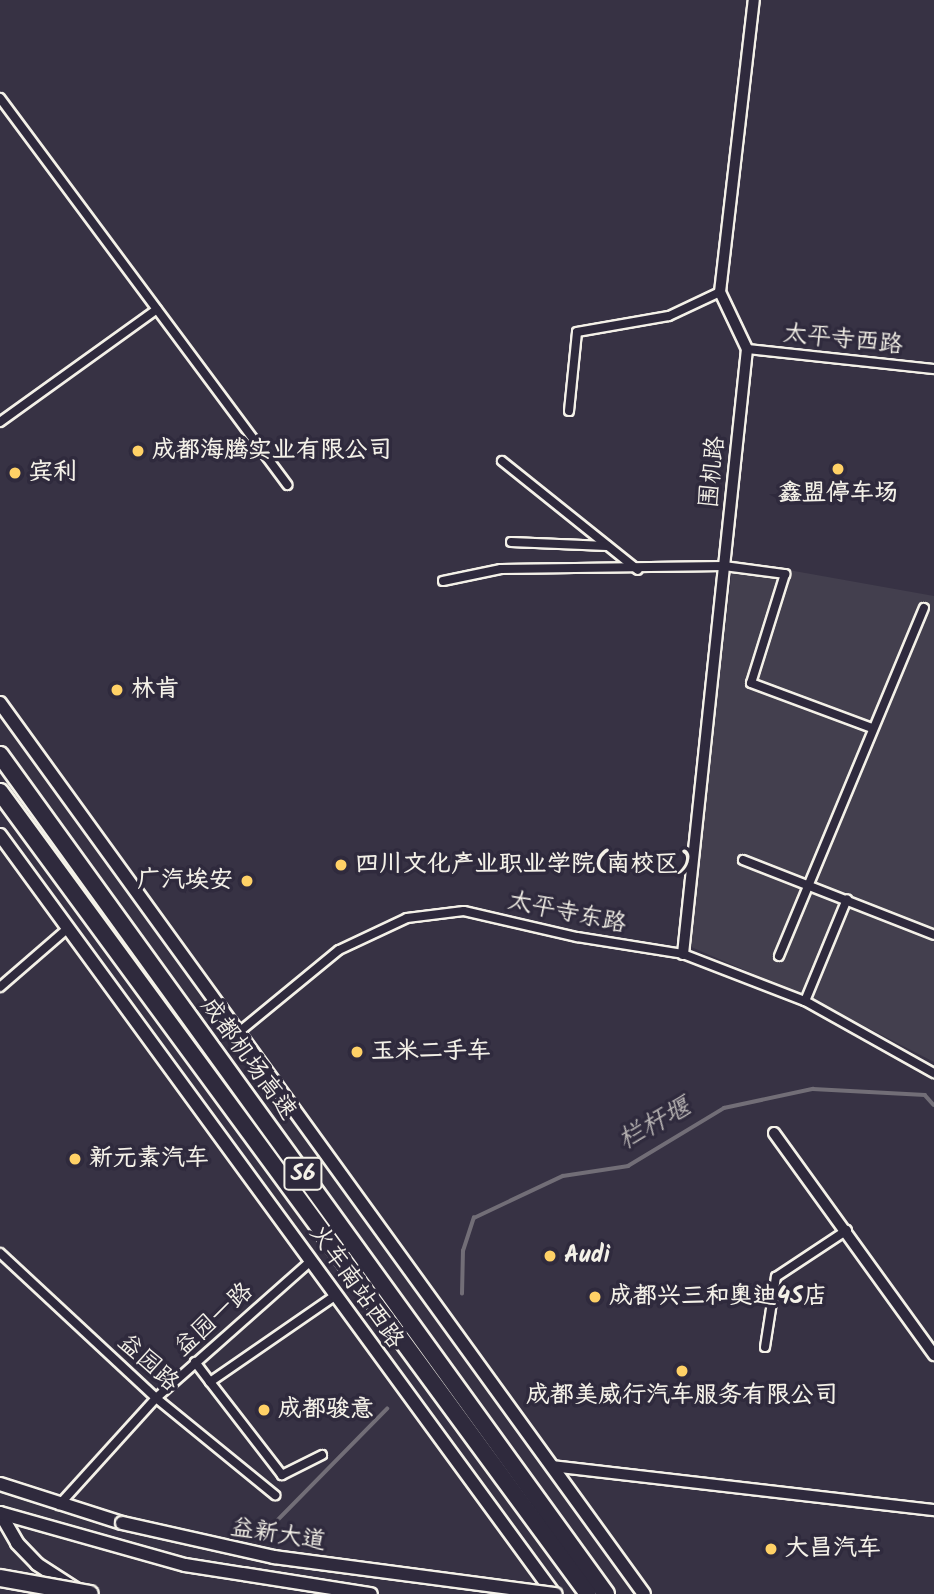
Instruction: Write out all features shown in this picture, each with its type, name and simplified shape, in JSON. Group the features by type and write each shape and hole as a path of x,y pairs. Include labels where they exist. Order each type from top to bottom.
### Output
{"highway":[{"name":"成都机场高速","path":"0,755 606,1594"},
{"name":"成都机场高速","path":"0,792 588,1594"},
{"path":"0,1578 90,1594"}],"main road":[{"path":"0,703 644,1594"},
{"name":"火车南站西路","path":"0,835 555,1594"},
{"name":"益新大道","path":"0,1484 122,1523 274,1557 555,1594"},
{"path":"0,1513 17,1543 37,1564 84,1594"},
{"name":"益新大道","path":"0,1513 119,1550 262,1578 371,1594"}],"street":[{"path":"747,348 720,292 754,0"},
{"path":"0,98 288,485"},
{"path":"569,411 577,332 669,316 720,292"},
{"path":"0,422 157,309"},
{"name":"太平寺西路","path":"747,348 934,369"},
{"name":"围机路","path":"683,954 747,348"},
{"path":"502,461 638,570"},
{"path":"511,542 607,546"},
{"path":"443,581 502,569 638,570 724,566 785,574 751,684 872,727"},
{"path":"779,956 872,727 924,608"},
{"path":"743,860 809,883 934,935"},
{"path":"805,1001 847,899"},
{"name":"太平寺东路","path":"239,1032 339,950 407,918 464,911 577,937 683,954 805,1001 934,1073"},
{"path":"0,987 68,928"},
{"path":"774,1133 847,1230 934,1355"},
{"path":"765,1348 776,1277 847,1230"},
{"name":"益园路","path":"0,1253 156,1398 275,1495"},
{"name":"益园一路","path":"59,1505 156,1398 312,1260"},
{"path":"210,1382 336,1295"},
{"path":"195,1362 282,1475 322,1455"},
{"path":"552,1466 934,1510"}],"shaded area":[{"path":"733,560 934,596 934,1062 816,1001 689,946"}],"waterway":[{"name":"栏杆堰","path":"462,1294 463,1251 474,1218 563,1176 628,1166 724,1108 813,1089 925,1095 934,1105"},
{"name":"栏杆堰","path":"263,1535 387,1409"}],"place":[{"name":"成都海腾实业有限公司","path":"138,451"},
{"name":"鑫盟停车场","path":"838,469"},
{"name":"宾利","path":"15,473"},
{"name":"林肯","path":"117,690"},
{"name":"四川文化产业职业学院(南校区)","path":"341,865"},
{"name":"广汽埃安","path":"247,881"},
{"name":"玉米二手车","path":"357,1052"},
{"name":"新元素汽车","path":"75,1159"},
{"name":"Audi","path":"550,1256"},
{"name":"成都兴三和奥迪4S店","path":"595,1297"},
{"name":"成都美威行汽车服务有限公司","path":"682,1371"},
{"name":"成都骏意","path":"264,1410"},
{"name":"大昌汽车","path":"771,1549"}]}
